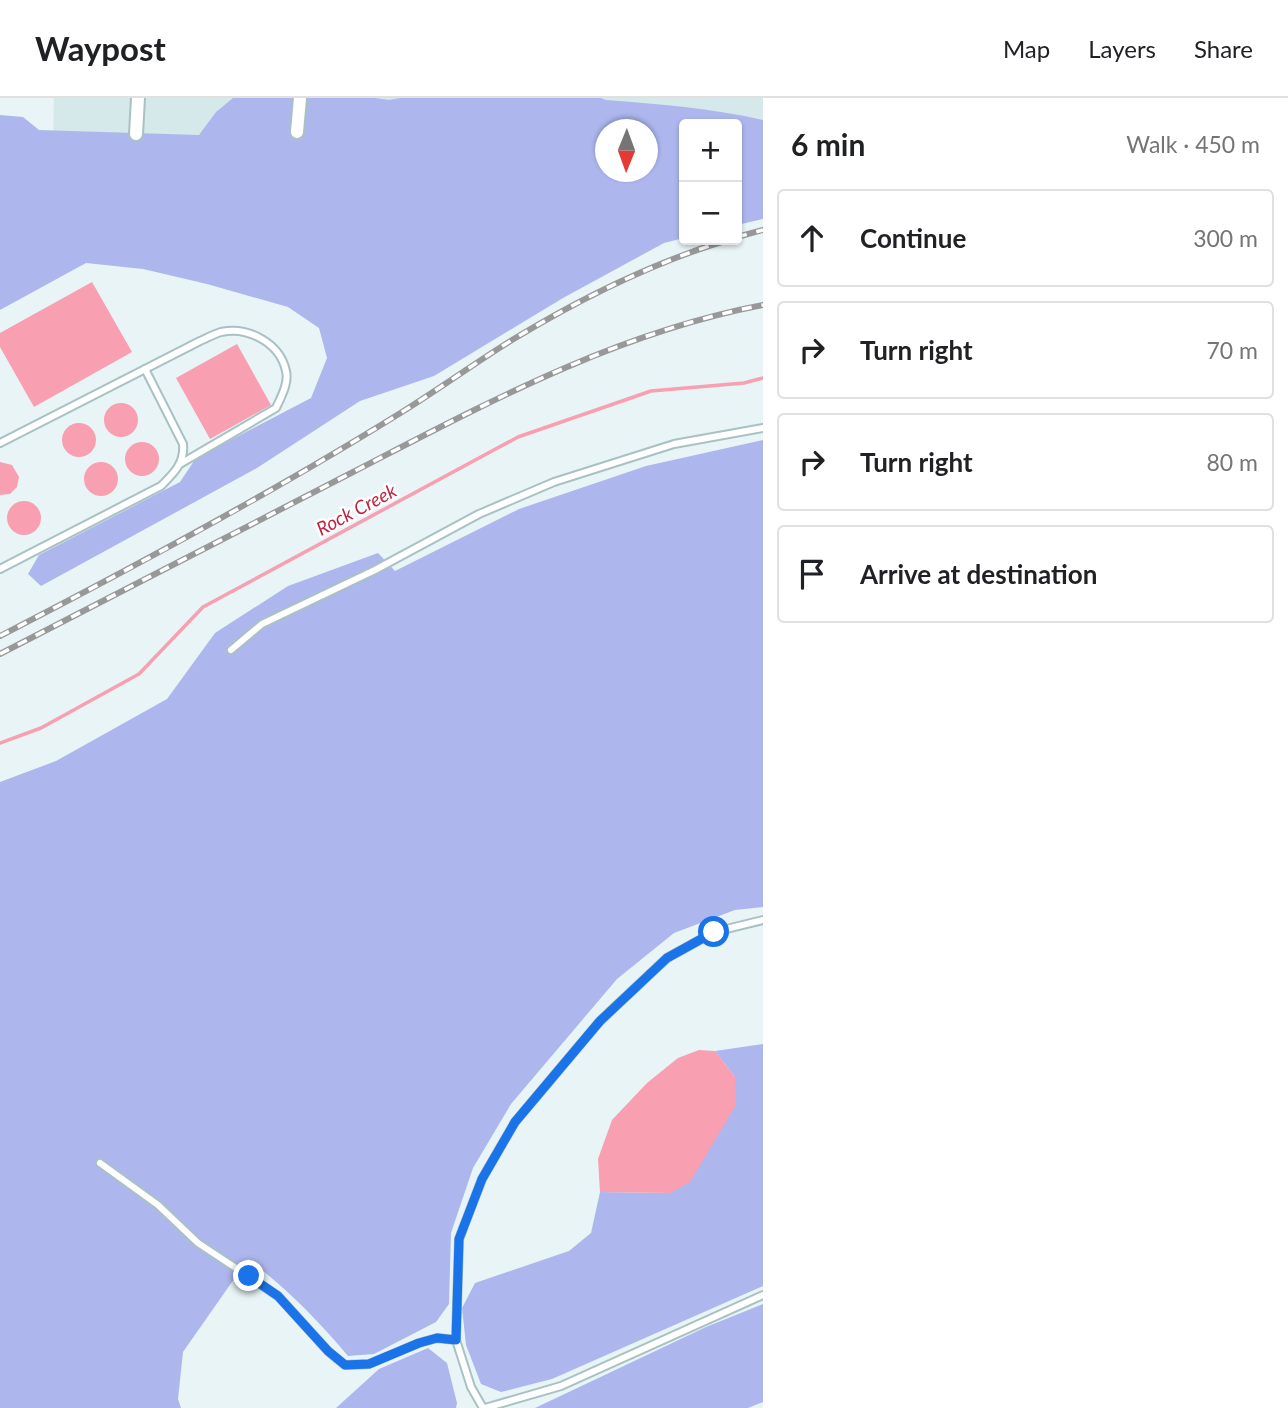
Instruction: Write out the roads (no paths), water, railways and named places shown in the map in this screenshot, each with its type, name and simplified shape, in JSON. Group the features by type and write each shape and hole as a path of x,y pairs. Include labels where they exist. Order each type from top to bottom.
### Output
{"street":[{"path":"136,134 138,98"},
{"path":"298,132 300,98"}],"lane":[{"path":"0,443 222,332 240,331 261,338 278,351 287,372 284,391 276,408 180,464"},
{"path":"0,569 161,486 173,474 184,452 183,444 145,369"},
{"path":"231,650 262,624 375,570 479,514 554,482 674,444 763,428"},
{"path":"763,920 714,932 667,958 600,1021 515,1122 482,1179 459,1239 456,1340 471,1387 484,1408 561,1386 763,1295"},
{"path":"100,1163 158,1205 198,1243 278,1296 328,1351 345,1365 369,1364 437,1338 456,1340"}],"waterway":[{"name":"Rock Creek","path":"0,743 41,728 139,674 203,607 518,437 651,391 744,383 763,378"}],"railway":[{"path":"742,236 763,230"},
{"path":"0,636 254,500 402,412 512,340 563,311 617,283 712,245"},
{"path":"0,654 452,421 552,374 655,333 708,317 763,305"}]}
